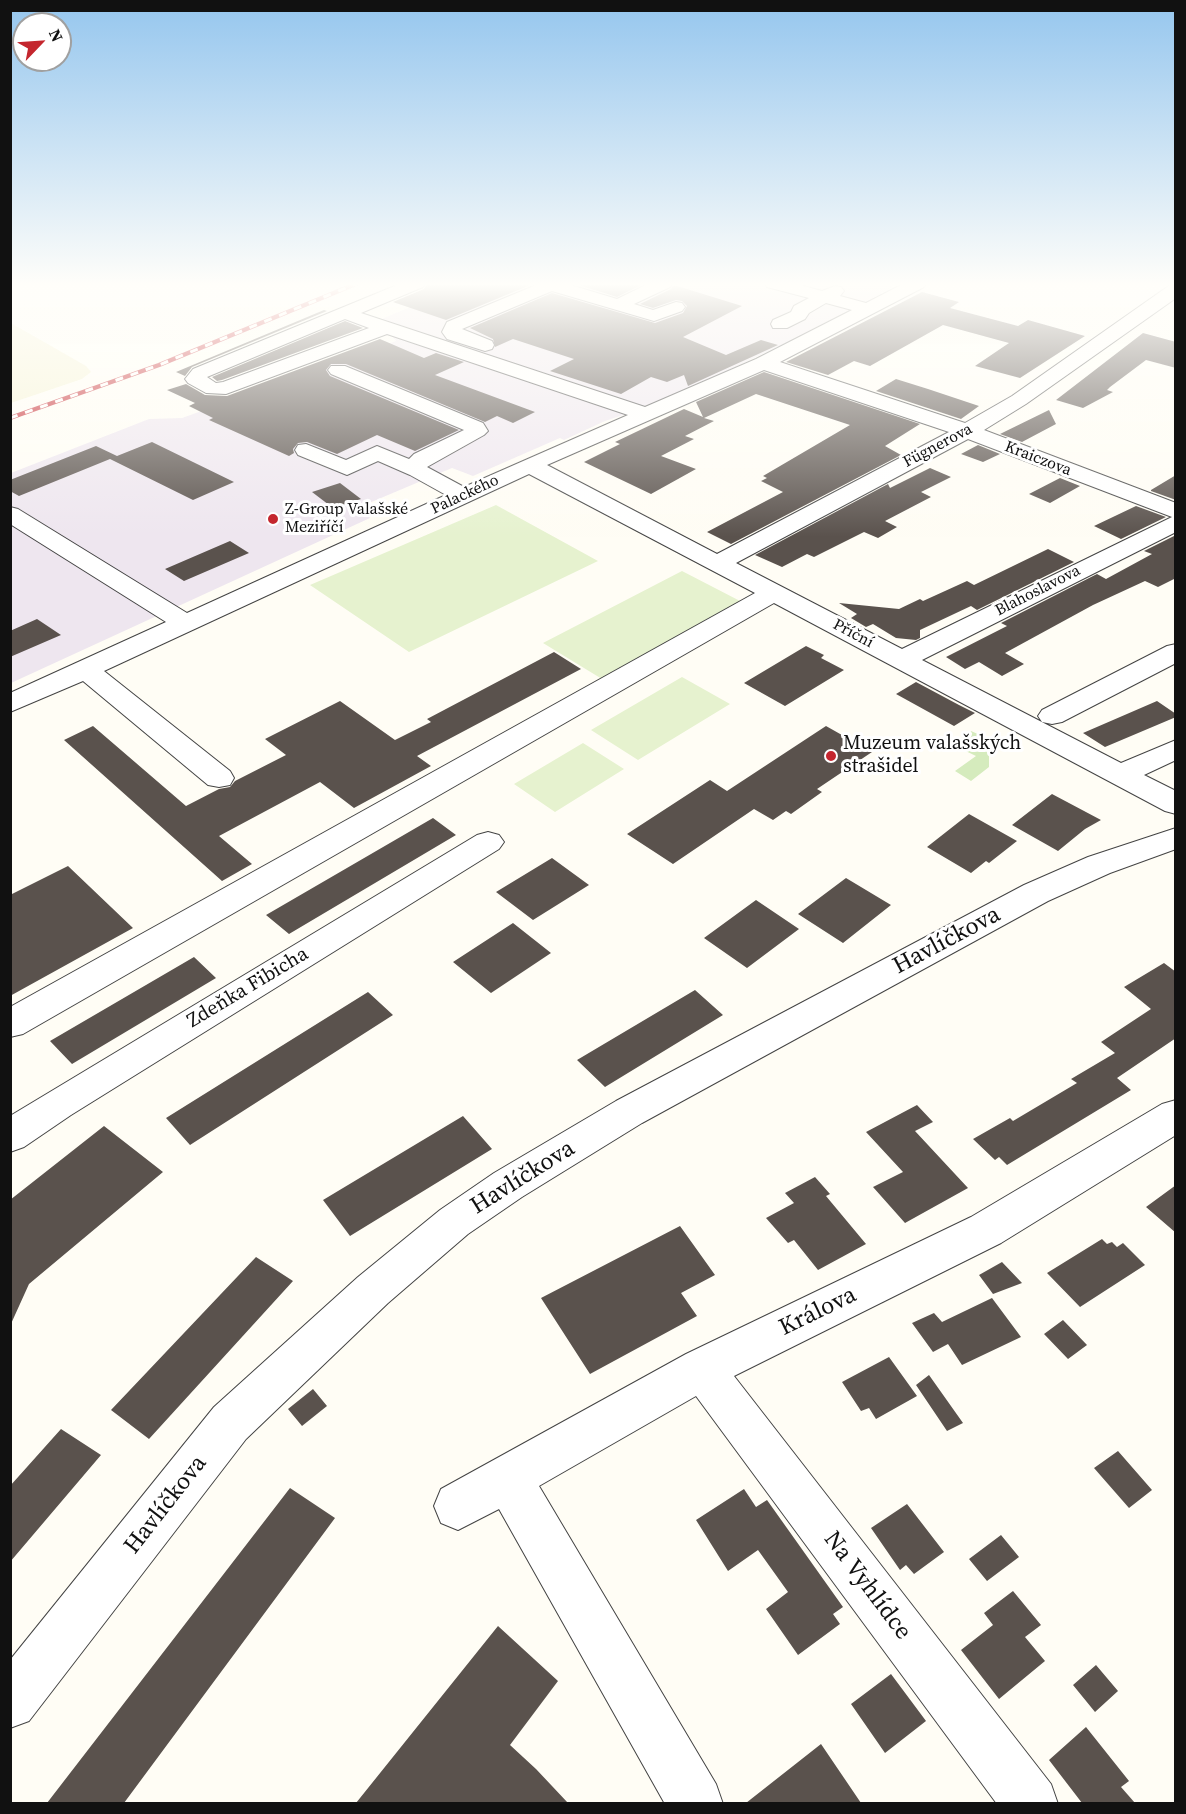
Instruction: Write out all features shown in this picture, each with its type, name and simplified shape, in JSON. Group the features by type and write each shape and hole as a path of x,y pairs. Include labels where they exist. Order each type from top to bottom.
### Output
{"street":[{"path":"212,368 200,373 195,379 213,389 219,389 278,368"},
{"path":"233,368 254,377"},
{"path":"505,368 646,414"},
{"name":"Palackého","path":"10,704 463,495 646,414 675,398 751,368"},
{"name":"Kraiczova","path":"777,368 967,431 1176,511"},
{"name":"Fügnerova","path":"718,563 967,431 1019,400 1065,368"},
{"path":"338,370 478,429 418,461 415,466 416,470"},
{"path":"306,450 347,468 377,453 416,470 463,495"},
{"name":"Příční","path":"530,465 1176,804"},
{"path":"10,514 185,623"},
{"name":"Blahoslavova","path":"901,660 1176,523"},
{"path":"10,1024 774,593"},
{"path":"1052,716 1176,652"},
{"path":"85,669 219,778"},
{"path":"1120,775 1176,749"},
{"name":"Havlíčkova","path":"10,1702 230,1423 373,1290 454,1222 508,1185 630,1112 1036,893 1100,865 1176,838"},
{"name":"Zdeňka Fibicha","path":"10,1136 58,1104 488,842"},
{"name":"Králova","path":"458,1506 702,1369 986,1230 1176,1115"},
{"name":"Na Vyhlídce","path":"702,1369 1031,1803"},
{"path":"507,1478 696,1803"}],"shaded area":[{"path":"11,368 87,368 91,372 82,379 11,403"},
{"path":"322,368 734,368 657,404 605,421 564,440 560,438 473,476 452,468 362,506 370,518 11,683 11,473 149,419 182,418"}],"green space":[{"path":"496,505 598,561 409,652 310,585"},
{"path":"682,571 742,602 602,679 543,643"},
{"path":"682,677 730,704 638,760 591,730"},
{"path":"971,731 989,739 989,767 971,781 955,771 976,756 953,745"},
{"path":"583,743 624,769 555,812 514,784"}],"building":[{"path":"186,368 191,368 185,376 176,372"},
{"path":"234,368 255,368 222,380 217,381 212,377"},
{"path":"303,368 328,368 326,370 330,376 459,430 415,451 377,435 337,454 307,442 298,443 293,449 294,453 289,456 209,420 213,418 189,406 195,403 167,390 186,384 205,395 227,396"},
{"path":"355,368 451,368 435,375 535,412 513,423 497,416 485,422"},
{"path":"557,368 728,368 688,386 684,375 667,382 651,377 621,394 550,371"},
{"path":"804,368 842,368 828,375"},
{"path":"981,368 1036,368 1020,378"},
{"path":"1098,368 1136,368 1107,390 1113,392 1083,408 1056,400"},
{"path":"764,372 920,424 885,446 901,455 731,544 707,532 783,492 761,481 767,478 763,476 850,425 756,394 704,418 714,421 685,436 694,439 661,456 696,469 651,494 584,462 620,444 615,442 684,409 703,417 696,402"},
{"path":"896,379 979,406 961,419 876,391"},
{"path":"1049,410 1056,424 1022,442 1000,434"},
{"path":"152,442 234,482 193,500 110,459 19,496 10,491 10,480 96,446 117,456"},
{"path":"978,445 1000,454 983,462 961,454"},
{"path":"930,468 951,477 921,492 931,497 885,521 897,527 878,538 864,532 814,557 807,554 782,567 755,555 888,484 890,488"},
{"path":"1176,475 1176,500 1151,491 1151,490"},
{"path":"1060,478 1080,486 1050,503 1029,494"},
{"path":"340,483 361,499 333,508 312,492"},
{"path":"1136,506 1166,517 1121,539 1094,526"},
{"path":"1176,535 1176,578 1158,587 1145,581 1093,605 1005,653 1024,664 1002,676 979,662 965,669 946,657 1007,626 1001,623 1097,574 1106,579 1152,554 1144,551"},
{"path":"230,541 249,553 184,581 165,569"},
{"path":"1048,549 1074,562 977,610 971,606 920,630 920,638 916,640 896,638 873,624 866,627 851,618 857,614 839,603 899,609 967,581 974,585"},
{"path":"37,619 61,635 10,657 10,631"},
{"path":"806,646 824,655 821,658 844,670 785,706 744,683"},
{"path":"554,652 581,669 417,756 431,766 354,808 320,782 219,836 252,864 222,881 64,740 93,726 186,806 219,789 230,787 235,781 286,755 265,739 340,701 395,740 431,722 427,719"},
{"path":"916,682 975,713 954,726 896,694"},
{"path":"1157,701 1176,714 1176,717 1105,747 1083,733"},
{"path":"826,726 872,752 817,789 822,792 791,814 786,811 773,820 754,809 673,864 627,834 710,780 727,791"},
{"path":"1052,794 1101,820 1085,829 1058,851 1012,825"},
{"path":"969,814 1017,841 989,863 986,861 971,873 927,847"},
{"path":"433,818 456,835 289,934 266,915"},
{"path":"552,858 589,885 533,920 496,892"},
{"path":"68,866 133,928 10,996 10,895"},
{"path":"846,878 891,905 843,943 798,914"},
{"path":"756,900 799,929 747,968 704,938"},
{"path":"513,923 551,953 491,993 453,962"},
{"path":"194,957 216,978 72,1064 50,1041"},
{"path":"1164,963 1176,972 1176,1038 1117,1078 1131,1090 1007,1165 999,1157 995,1160 973,1139 1010,1118 1013,1121 1077,1083 1071,1079 1115,1053 1101,1042 1151,1009 1124,987"},
{"path":"695,990 723,1015 605,1087 577,1060"},
{"path":"368,992 393,1015 190,1145 166,1118"},
{"path":"917,1105 933,1122 915,1131 968,1188 905,1223 873,1187 903,1172 866,1132"},
{"path":"463,1116 492,1149 350,1236 323,1200"},
{"path":"104,1126 163,1172 29,1284 10,1326 10,1200"},
{"path":"815,1177 830,1194 826,1196 866,1244 818,1270 794,1240 788,1243 766,1218 794,1203 785,1193"},
{"path":"1176,1185 1176,1233 1146,1207"},
{"path":"680,1226 715,1275 681,1293 697,1316 590,1374 541,1298"},
{"path":"1102,1239 1107,1244 1112,1242 1117,1247 1123,1243 1145,1265 1080,1307 1047,1273"},
{"path":"256,1257 293,1281 149,1439 111,1410"},
{"path":"1002,1262 1022,1283 993,1294 979,1275"},
{"path":"992,1298 1021,1337 962,1365 948,1344 933,1352 912,1323 934,1313 942,1322"},
{"path":"1063,1320 1087,1345 1068,1359 1044,1334"},
{"path":"889,1357 917,1396 876,1419 869,1408 861,1411 842,1382"},
{"path":"929,1375 963,1423 947,1431 916,1385"},
{"path":"313,1389 327,1406 302,1426 288,1409"},
{"path":"61,1429 101,1455 10,1562 10,1486"},
{"path":"1118,1451 1152,1490 1129,1508 1094,1468"},
{"path":"290,1488 335,1518 124,1803 47,1803"},
{"path":"744,1489 756,1507 767,1500 843,1607 833,1614 840,1624 798,1655 766,1609 788,1592 758,1550 728,1571 696,1520"},
{"path":"907,1504 944,1552 914,1574 906,1565 900,1570 871,1528"},
{"path":"1001,1535 1019,1557 987,1581 969,1559"},
{"path":"1013,1591 1041,1625 1025,1637 1045,1661 999,1699 961,1650 993,1625 984,1613"},
{"path":"498,1626 558,1681 510,1745 568,1803 356,1803"},
{"path":"1096,1665 1118,1691 1095,1712 1073,1685"},
{"path":"891,1674 926,1721 885,1753 851,1704"},
{"path":"1086,1727 1129,1781 1121,1787 1135,1803 1082,1803 1049,1760"},
{"path":"821,1744 861,1803 746,1803"}],"railway":[{"path":"10,418 152,368"}],"place":[{"name":"Z-Group Valašské Meziříčí","path":"273,519"},
{"name":"Muzeum valašských strašidel","path":"831,756"}]}
